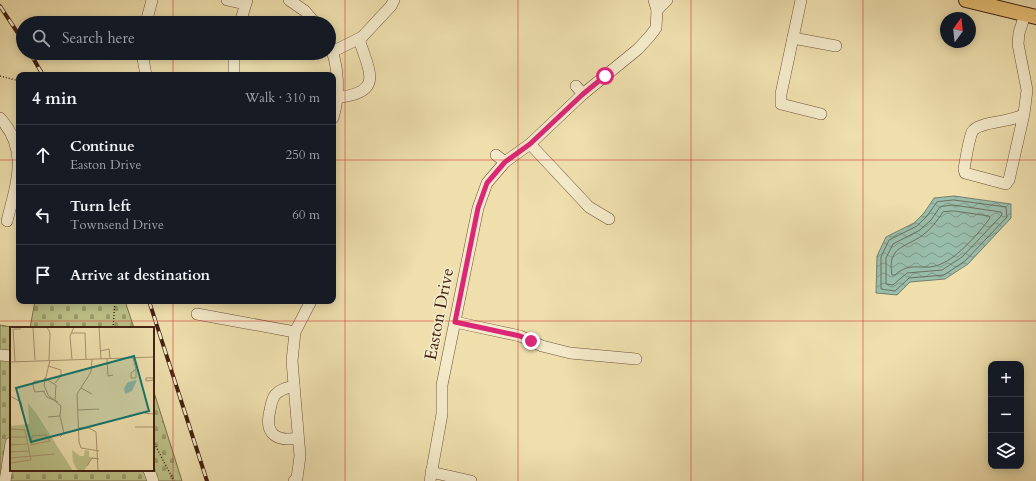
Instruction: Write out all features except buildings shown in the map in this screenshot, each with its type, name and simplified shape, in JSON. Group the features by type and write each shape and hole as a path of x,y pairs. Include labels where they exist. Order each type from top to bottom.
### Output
{"main road":[{"path":"966,0 1030,16"}],"street":[{"path":"148,16 152,0"},
{"path":"227,0 246,2 242,16"},
{"path":"289,0 306,11 310,16"},
{"path":"336,46 359,39 377,22 394,0"},
{"name":"Easton Drive","path":"431,477 442,414 442,385 478,208 487,183 505,162 530,144 579,90 638,49 656,28 656,5 667,0"},
{"path":"801,0 781,94 781,104 821,114"},
{"path":"1024,114 1018,119 978,126 973,131 964,169 965,173 1006,184 1009,180 1024,114 1027,90 1018,44 1019,33 1030,16"},
{"path":"793,38 836,46"},
{"path":"334,60 336,66 336,98 354,95 365,90 369,83 370,76 359,39"},
{"path":"143,60 145,72"},
{"path":"234,60 234,72"},
{"path":"1,120 11,134 16,147"},
{"path":"530,144 589,207 609,219"},
{"path":"496,155 505,162"},
{"path":"7,221 16,183"},
{"path":"294,481 297,478 300,456 292,361 295,332 309,304"},
{"path":"197,314 295,332"},
{"path":"455,322 520,336 542,346 570,353 636,359"},
{"path":"0,355 10,356"},
{"path":"294,386 281,390 274,396 268,418 270,430 277,438 288,440 298,438"},
{"path":"5,481 10,449"},
{"path":"149,471 153,481"},
{"path":"431,477 471,481"}],"path":[{"path":"0,76 16,80"},
{"path":"113,327 115,304"},
{"path":"154,443 174,481"}],"green space":[{"path":"34,304 126,304 134,327 30,327"},
{"path":"0,325 11,327 10,471 154,471 154,392 182,481 0,481"}],"water":[{"path":"954,196 1011,204 1011,218 968,264 945,279 910,282 897,295 876,293 877,256 886,237 914,223 924,213 934,198"}],"railway":[{"path":"0,6 16,30"},
{"path":"34,60 41,72"},
{"path":"150,304 207,481"}],"route":[{"path":"531,341 520,336 455,322 478,208 487,183 505,162 530,144 583,94 605,76"}]}
